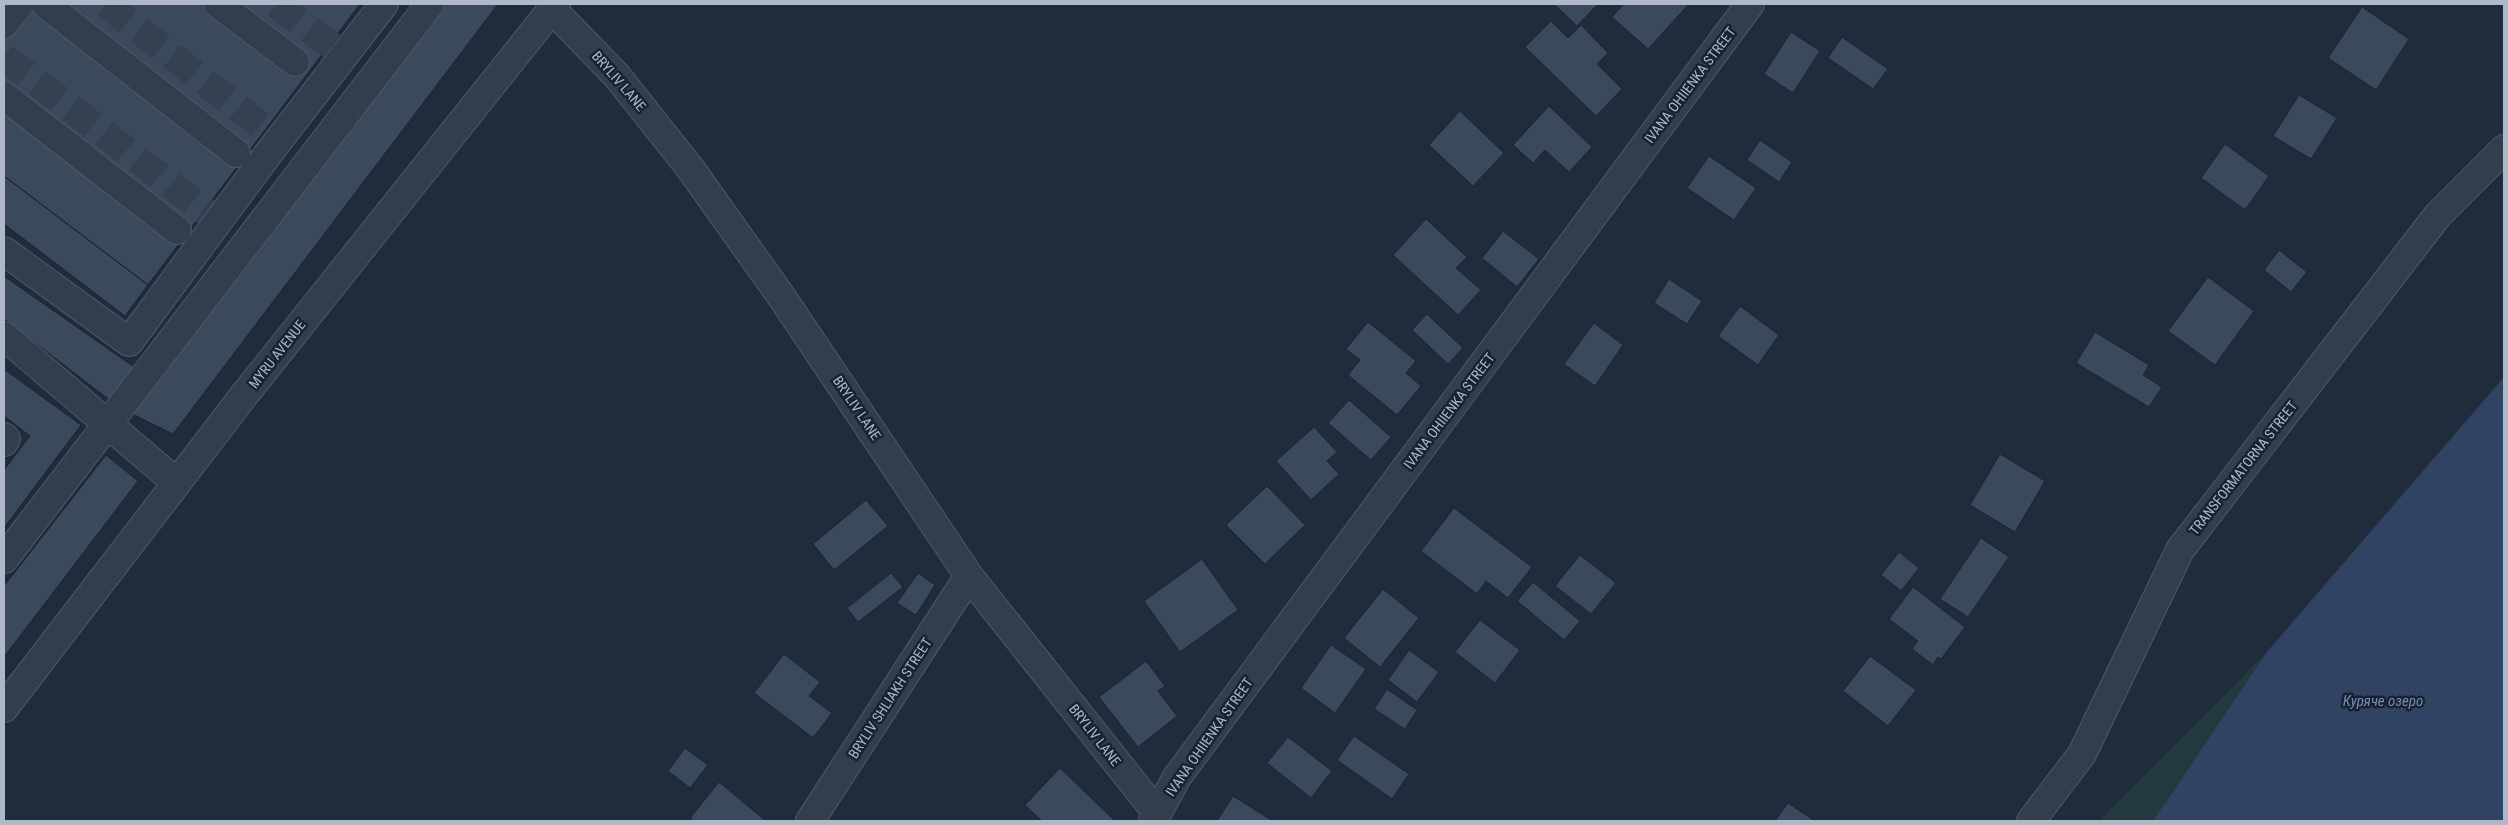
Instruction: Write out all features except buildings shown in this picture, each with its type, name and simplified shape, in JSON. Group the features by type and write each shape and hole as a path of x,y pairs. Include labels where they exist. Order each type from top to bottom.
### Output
{"street":[{"path":"4,24 20,4"},
{"path":"45,4 236,153"},
{"path":"218,4 295,62"},
{"path":"4,251 129,342 268,154 384,4"},
{"path":"4,559 105,424 430,4"},
{"name":"IVANA OHIIENKA STREET","path":"1155,817 1177,777 1750,4"},
{"name":"BRYLIV LANE","path":"554,6 616,76 690,168 781,296 969,576 1155,817"},
{"name":"MYRU AVENUE","path":"4,708 177,483 554,6"},
{"path":"4,96 176,230"},
{"name":"TRANSFORMATORNA STREET","path":"2031,821 2082,754 2180,550 2438,215 2504,149"},
{"path":"4,336 105,424 177,483"},
{"path":"4,437 6,439 4,442"},
{"name":"BRYLIV SHLIAKH STREET","path":"810,821 969,576"}],"green space":[{"path":"2266,653 2153,821 2100,821 2106,813"}],"water":[{"name":"Куряче озеро","path":"2504,377 2504,821 2153,821 2266,653"}],"tunnel":[{"path":"106,4 279,140"},
{"path":"276,4 344,55"},
{"path":"4,57 218,221"}]}
